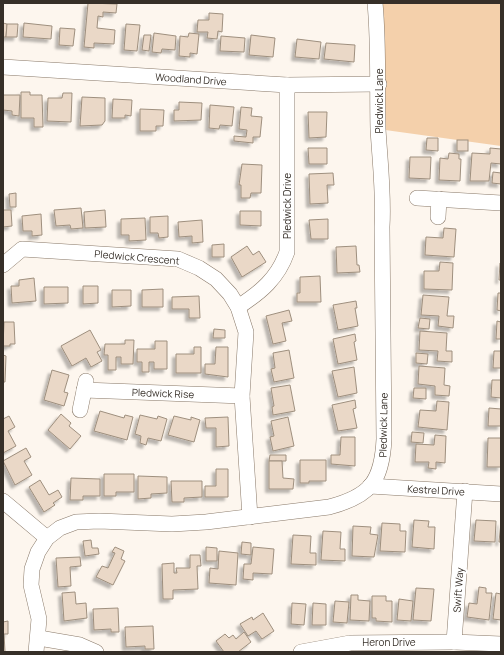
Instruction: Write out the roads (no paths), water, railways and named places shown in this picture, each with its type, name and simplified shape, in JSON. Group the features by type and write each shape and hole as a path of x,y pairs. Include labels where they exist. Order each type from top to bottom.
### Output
{"street":[{"name":"Pledwick Lane","path":"38,645 39,619 31,585 32,568 38,552 47,538 60,528 76,522 99,521 172,524 250,517 329,507 346,502 358,496 370,486 378,476 383,460 384,439 383,199 378,129 379,84 376,3"},
{"name":"Woodland Drive","path":"3,67 287,85 379,84"},
{"name":"Pledwick Drive","path":"238,308 260,292 273,280 282,266 287,252 287,85"},
{"path":"417,198 501,203"},
{"path":"438,216 439,199"},
{"name":"Pledwick Crescent","path":"3,265 22,249 178,259 199,268 216,279 230,294 238,308 246,332 242,396 250,517"},
{"name":"Pledwick Rise","path":"80,410 85,385 242,396"},
{"name":"Kestrel Drive","path":"370,486 501,494"},
{"name":"Swift Way","path":"454,642 465,491"},
{"path":"3,501 47,538"},
{"path":"454,642 501,644"},
{"name":"Heron Drive","path":"301,652 350,643 454,642"},
{"path":"38,645 80,645 96,652"}]}
